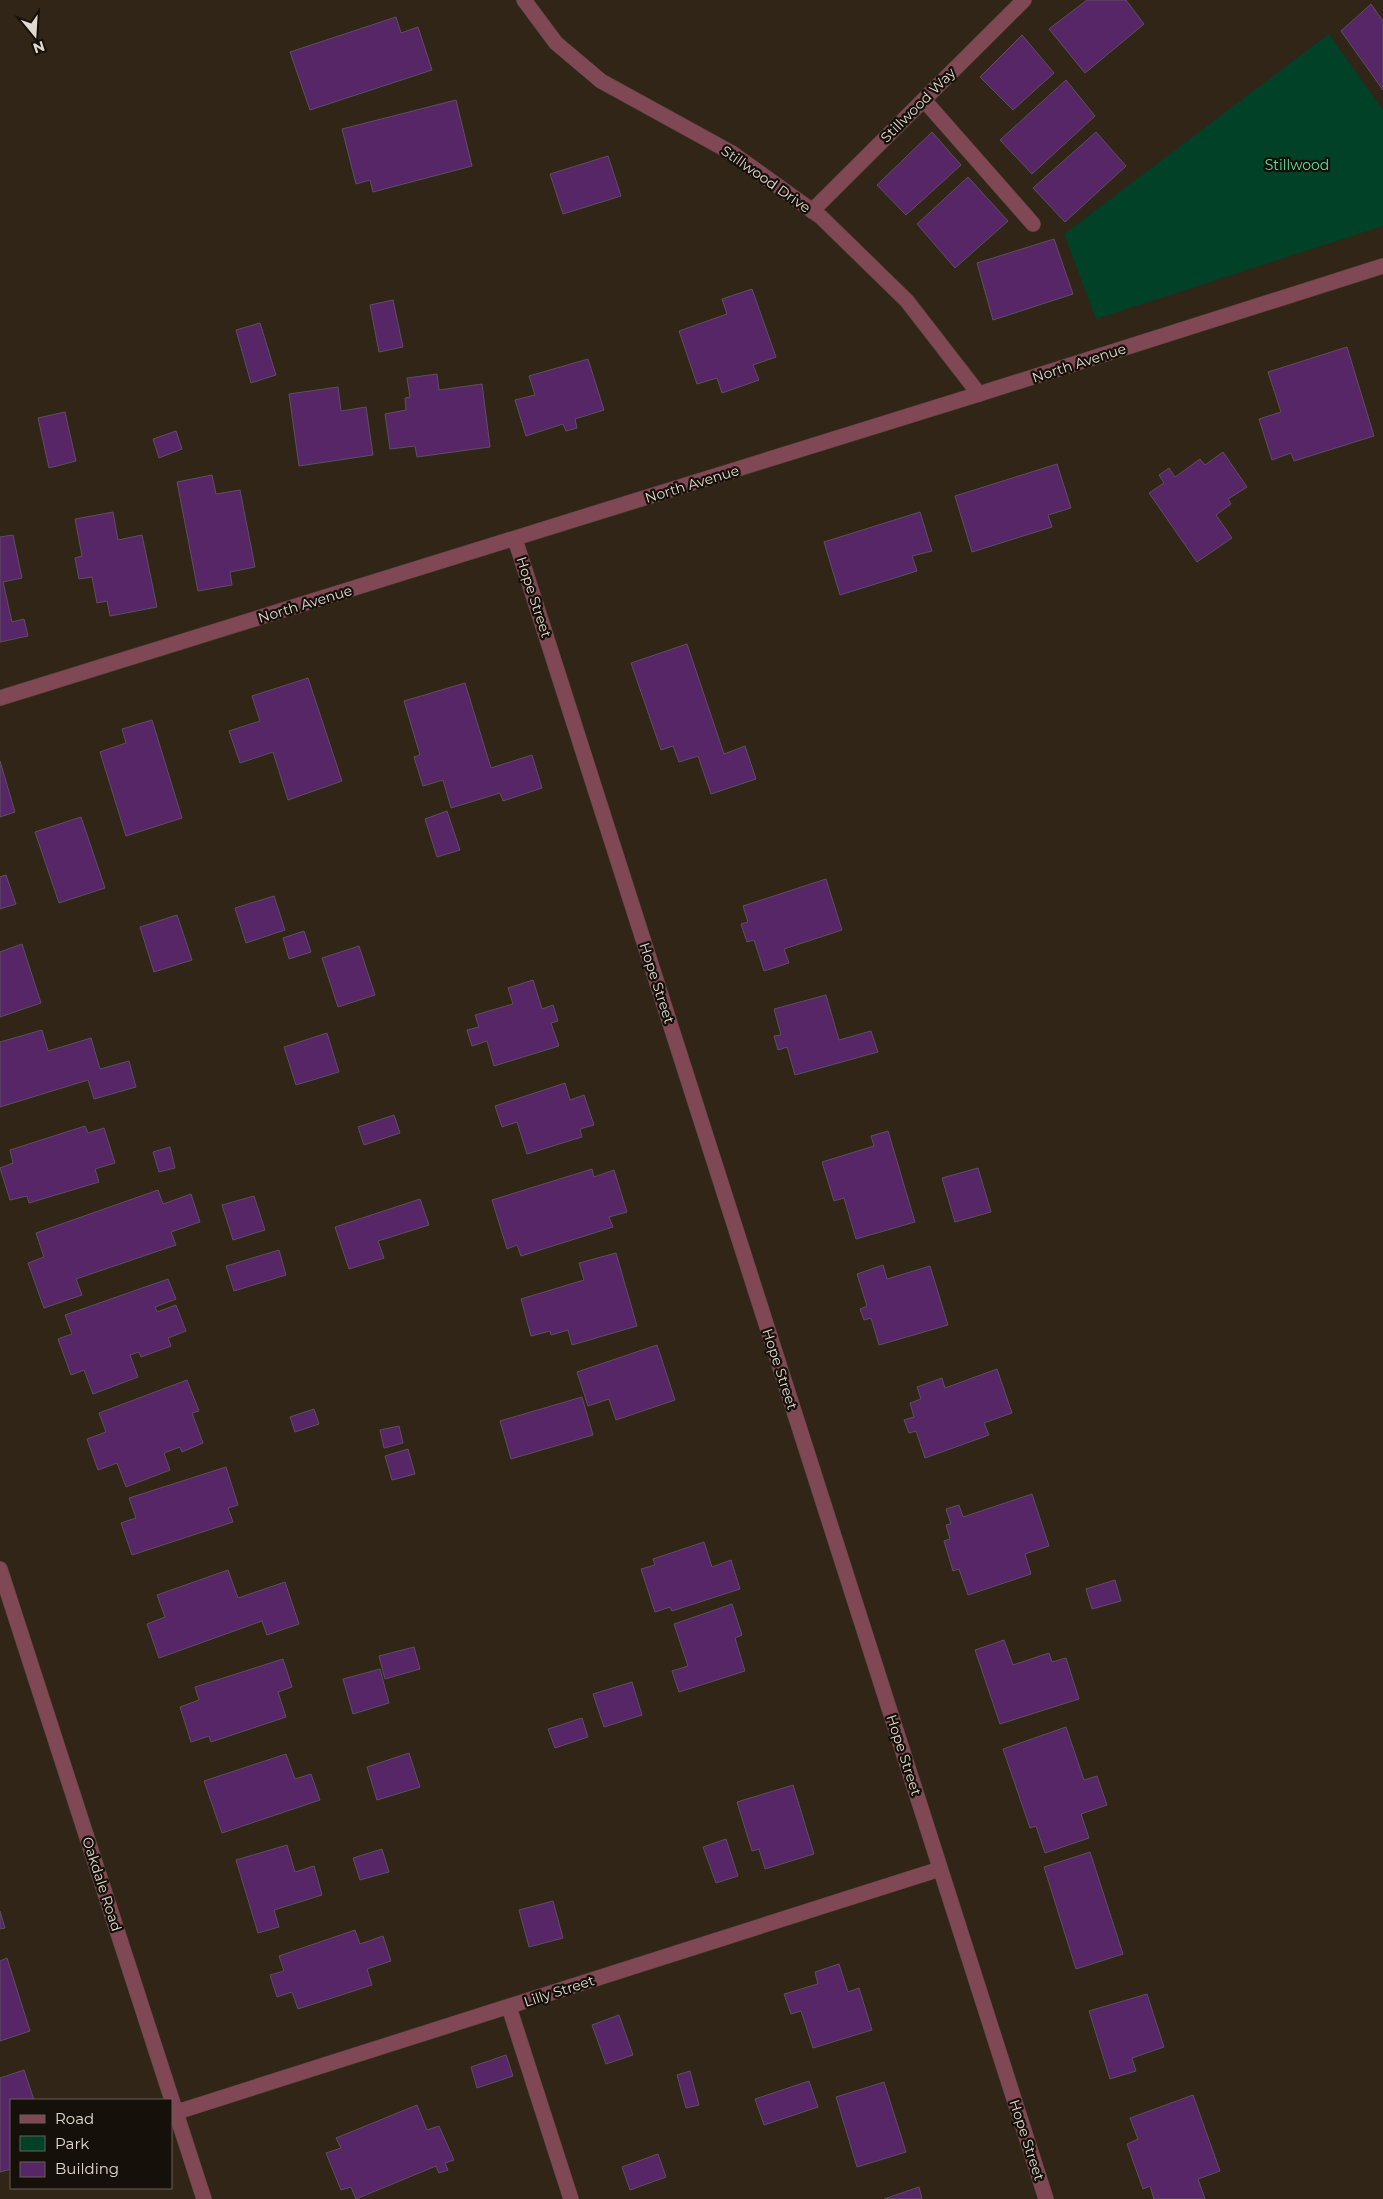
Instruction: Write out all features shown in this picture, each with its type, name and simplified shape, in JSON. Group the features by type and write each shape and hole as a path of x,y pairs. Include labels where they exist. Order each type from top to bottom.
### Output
{"street":[{"name":"Stillwood Drive","path":"524,0 556,43 601,81 732,153 821,217 907,301 979,394"},
{"name":"Stillwood Way","path":"812,211 1024,0"},
{"path":"924,100 1033,224"},
{"name":"North Avenue","path":"0,698 515,539 1383,266"},
{"name":"Hope Street","path":"515,539 1046,2199"},
{"name":"Oakdale Road","path":"0,1569 204,2199"},
{"name":"Lilly Street","path":"177,2112 940,1869"},
{"path":"509,2007 571,2199"}],"green space":[{"name":"Stillwood","path":"1329,34 1383,110 1383,226 1096,319 1064,234"}],"building":[{"path":"1087,0 1126,0 1144,24 1085,73 1049,29"},
{"path":"1371,4 1383,21 1383,90 1341,31"},
{"path":"396,17 401,33 418,27 432,70 310,110 290,52"},
{"path":"1022,35 1054,73 1013,110 980,77"},
{"path":"1066,80 1095,116 1032,174 1000,140"},
{"path":"456,100 472,166 373,192 370,180 356,184 342,129"},
{"path":"932,132 961,165 906,215 877,185"},
{"path":"1096,132 1126,166 1065,222 1033,188"},
{"path":"608,156 621,196 563,214 550,174"},
{"path":"968,177 1008,221 955,268 917,224"},
{"path":"1054,239 1073,294 993,320 977,263"},
{"path":"752,289 776,357 753,365 759,380 722,393 717,378 697,384 679,331 727,314 722,299"},
{"path":"393,300 403,347 379,352 370,305"},
{"path":"260,323 276,375 251,383 236,330"},
{"path":"1347,347 1374,436 1294,461 1291,453 1272,460 1259,419 1281,412 1268,372"},
{"path":"588,359 604,410 575,419 577,428 566,431 563,424 526,436 515,400 535,395 529,376"},
{"path":"437,374 439,390 482,384 490,447 417,457 415,446 390,449 385,414 406,410 405,398 410,397 407,378"},
{"path":"338,387 341,411 366,407 373,455 299,466 289,394"},
{"path":"65,412 76,461 49,468 38,418"},
{"path":"176,431 182,449 159,458 153,439"},
{"path":"1223,452 1247,487 1228,499 1231,504 1216,515 1232,538 1197,562 1149,493 1164,483 1159,475 1169,468 1175,477 1200,459 1205,465"},
{"path":"1057,464 1071,508 1048,515 1052,527 972,552 955,496"},
{"path":"212,475 216,494 240,490 255,567 230,572 232,585 198,591 177,482"},
{"path":"113,512 118,540 142,535 157,607 110,616 107,601 97,603 92,577 79,579 75,558 82,556 75,519"},
{"path":"920,512 932,551 912,556 917,571 840,595 824,542"},
{"path":"13,535 22,578 3,582 12,622 24,619 28,636 0,642 0,537"},
{"path":"687,644 724,754 745,746 756,779 711,794 698,756 679,762 673,746 661,750 631,663"},
{"path":"308,678 342,781 288,800 273,752 240,763 229,731 260,721 252,696"},
{"path":"465,683 491,768 532,755 542,788 503,801 500,793 451,808 443,780 423,786 414,757 420,755 404,701"},
{"path":"152,720 182,818 126,836 100,752 126,743 122,729"},
{"path":"0,761 15,812 0,817"},
{"path":"447,811 460,850 437,857 425,819"},
{"path":"81,817 105,888 59,903 35,832"},
{"path":"6,875 16,904 0,909 0,877"},
{"path":"826,879 842,930 784,949 789,963 764,971 754,940 747,942 741,924 748,922 743,906"},
{"path":"274,896 285,930 246,943 235,908"},
{"path":"177,915 192,960 154,972 140,927"},
{"path":"304,931 311,952 289,959 283,938"},
{"path":"22,944 41,1003 0,1017 0,952"},
{"path":"359,946 375,995 338,1007 322,958"},
{"path":"533,980 542,1009 553,1005 558,1021 551,1023 559,1046 494,1066 487,1041 472,1046 467,1030 479,1027 475,1015 513,1004 508,988"},
{"path":"826,995 839,1040 871,1031 878,1052 795,1075 787,1047 778,1050 774,1036 781,1035 774,1009"},
{"path":"42,1030 48,1051 91,1038 100,1069 129,1061 136,1087 94,1099 88,1080 0,1107 0,1042"},
{"path":"327,1033 339,1072 296,1085 284,1047"},
{"path":"565,1083 570,1100 584,1095 594,1125 580,1129 582,1137 527,1154 517,1122 502,1127 495,1106"},
{"path":"394,1115 400,1133 364,1145 358,1127"},
{"path":"85,1126 88,1133 104,1128 115,1163 95,1169 99,1182 29,1203 27,1196 10,1200 0,1168 13,1163 10,1150"},
{"path":"888,1131 915,1222 856,1239 844,1198 834,1201 822,1162 874,1146 871,1136"},
{"path":"170,1147 175,1168 159,1172 153,1152"},
{"path":"978,1168 991,1212 955,1222 942,1178"},
{"path":"592,1169 594,1177 614,1170 627,1212 609,1217 613,1227 521,1256 517,1245 507,1249 492,1200"},
{"path":"158,1190 163,1204 191,1194 200,1222 171,1232 176,1245 76,1279 82,1295 44,1308 28,1263 44,1257 36,1233"},
{"path":"254,1196 265,1230 233,1240 222,1205"},
{"path":"420,1199 429,1225 378,1241 384,1258 349,1269 335,1227"},
{"path":"279,1250 286,1275 234,1291 226,1266"},
{"path":"616,1253 637,1326 572,1345 568,1330 551,1335 550,1331 531,1336 521,1299 584,1280 579,1263"},
{"path":"883,1265 887,1279 930,1266 948,1325 879,1345 871,1318 864,1320 860,1309 867,1306 857,1274"},
{"path":"168,1279 176,1299 155,1307 157,1312 176,1305 186,1331 168,1338 171,1346 141,1357 139,1352 130,1355 138,1377 93,1394 84,1370 71,1375 58,1339 72,1334 65,1315"},
{"path":"657,1345 675,1400 616,1420 609,1399 588,1406 577,1372"},
{"path":"997,1369 1012,1413 984,1423 989,1435 925,1458 916,1431 909,1433 904,1420 914,1417 910,1403 921,1399 917,1387 942,1378 945,1388"},
{"path":"187,1380 199,1411 192,1413 203,1443 182,1452 180,1447 164,1453 170,1470 126,1487 117,1463 98,1470 87,1439 106,1432 99,1413"},
{"path":"582,1397 593,1435 511,1459 500,1421"},
{"path":"314,1409 319,1424 295,1432 290,1417"},
{"path":"399,1426 403,1443 384,1448 380,1430"},
{"path":"408,1449 415,1474 392,1480 385,1456"},
{"path":"226,1467 238,1505 228,1508 233,1522 132,1555 121,1523 136,1518 129,1498"},
{"path":"1032,1494 1049,1546 1025,1554 1031,1574 968,1595 959,1569 953,1571 944,1541 950,1539 946,1525 951,1524 946,1509 959,1505 963,1517"},
{"path":"704,1542 712,1567 731,1560 740,1589 672,1611 670,1607 655,1612 641,1569 655,1565 653,1559"},
{"path":"228,1570 238,1598 285,1582 299,1624 267,1635 262,1621 159,1658 147,1624 165,1617 157,1595"},
{"path":"1115,1580 1121,1601 1092,1609 1086,1589"},
{"path":"732,1604 742,1635 735,1638 745,1671 679,1692 672,1671 688,1666 674,1624"},
{"path":"1004,1640 1013,1665 1049,1653 1052,1662 1066,1658 1079,1699 1000,1724 975,1650"},
{"path":"414,1647 420,1669 385,1679 379,1656"},
{"path":"283,1659 292,1687 278,1692 286,1717 211,1742 209,1736 191,1742 180,1707 199,1700 195,1687"},
{"path":"380,1669 389,1703 353,1714 343,1679"},
{"path":"632,1682 642,1715 604,1727 593,1694"},
{"path":"582,1718 588,1737 555,1748 548,1729"},
{"path":"1066,1727 1084,1780 1097,1776 1107,1805 1081,1814 1089,1838 1045,1853 1036,1826 1030,1828 1003,1749"},
{"path":"409,1753 420,1787 377,1800 367,1767"},
{"path":"286,1754 295,1779 311,1774 320,1800 222,1833 204,1781"},
{"path":"793,1785 814,1854 765,1869 759,1849 752,1851 737,1802"},
{"path":"726,1839 738,1876 716,1883 703,1847"},
{"path":"287,1845 295,1872 314,1866 322,1895 274,1910 279,1927 258,1933 236,1860"},
{"path":"382,1849 389,1872 360,1880 353,1858"},
{"path":"1090,1852 1123,1954 1076,1969 1044,1867"},
{"path":"553,1901 563,1938 529,1947 519,1910"},
{"path":"0,1911 5,1928 0,1929"},
{"path":"355,1930 360,1944 383,1936 391,1961 367,1969 372,1985 298,2009 292,1992 277,1997 270,1975 284,1971 279,1956"},
{"path":"7,1958 30,2031 0,2041 0,1961"},
{"path":"839,1964 848,1992 859,1988 872,2030 813,2048 801,2011 791,2014 784,1994 818,1984 815,1972"},
{"path":"1147,1994 1164,2047 1132,2058 1136,2071 1110,2079 1089,2011"},
{"path":"619,2015 633,2055 606,2064 592,2025"},
{"path":"506,2055 513,2076 477,2088 471,2067"},
{"path":"24,2070 34,2099 10,2099 10,2169 0,2172 0,2078"},
{"path":"690,2071 699,2105 686,2108 677,2075"},
{"path":"809,2081 818,2107 764,2125 755,2099"},
{"path":"884,2082 906,2152 857,2167 836,2097"},
{"path":"1193,2095 1220,2171 1198,2179 1205,2199 1154,2199 1150,2186 1143,2189 1127,2144 1138,2139 1130,2118"},
{"path":"417,2105 427,2130 439,2126 454,2160 445,2163 448,2170 439,2173 436,2166 356,2199 351,2187 341,2190 326,2153 341,2148 336,2138"},
{"path":"658,2154 666,2177 630,2190 622,2167"},
{"path":"919,2187 922,2199 884,2199"}]}
